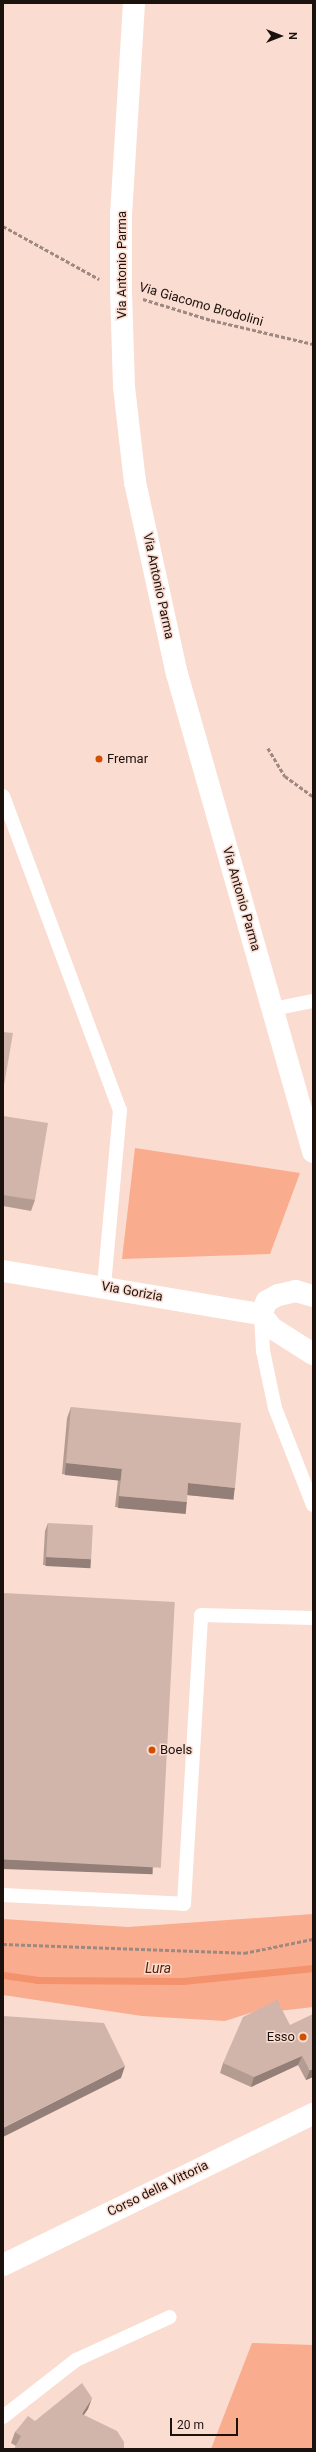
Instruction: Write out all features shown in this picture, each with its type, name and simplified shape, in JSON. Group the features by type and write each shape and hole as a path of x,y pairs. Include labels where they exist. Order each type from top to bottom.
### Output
{"main road":[{"name":"Via Antonio Parma","path":"134,3 122,214 121,291 124,387 140,505 177,674 273,1009 308,1114 313,1152"},
{"name":"Via Gorizia","path":"3,1271 261,1314"},
{"path":"313,1296 296,1291 278,1295 267,1301 261,1314 272,1328 313,1354"},
{"name":"Corso della Vittoria","path":"3,2265 313,2114"}],"lane":[{"path":"3,796 120,1110 104,1287"},
{"path":"273,1009 313,1001"},
{"path":"261,1314 263,1351 275,1408 313,1505"},
{"path":"3,1895 184,1904 201,1615 313,1618"},
{"path":"3,2417 76,2360 170,2317"}],"path":[{"name":"Via Giacomo Brodolini","path":"3,226 121,291 211,320 313,344"},
{"path":"268,748 285,776 313,796"},
{"path":"3,1944 244,1953 313,1939"}],"shaded area":[{"path":"135,1148 300,1173 270,1254 122,1259"},
{"path":"313,1914 313,2007 279,2011 268,2007 225,2021 142,2016 3,1995 3,1919 128,1927"},
{"path":"252,2343 313,2345 313,2449 211,2449"}],"building":[{"path":"3,1032 13,1033 3,1091"},
{"path":"3,1116 48,1123 35,1200 3,1195"},
{"path":"71,1407 241,1423 235,1488 188,1483 187,1502 119,1496 122,1469 66,1463"},
{"path":"48,1523 93,1525 91,1559 46,1557"},
{"path":"3,1593 175,1602 161,1868 3,1859"},
{"path":"277,2000 290,2025 313,2014 313,2069 310,2070 302,2056 254,2077 223,2063 243,2017"},
{"path":"3,2016 104,2023 125,2066 3,2128"},
{"path":"82,2383 92,2398 82,2414 117,2431 124,2442 124,2449 14,2449 21,2436 15,2432 28,2416 35,2421"}],"waterway":[{"name":"Lura","path":"3,1975 37,1980 183,1981 313,1968"}],"place":[{"name":"Fremar","path":"99,759"},
{"name":"Boels","path":"152,1750"},
{"name":"Esso","path":"303,2037"}]}
